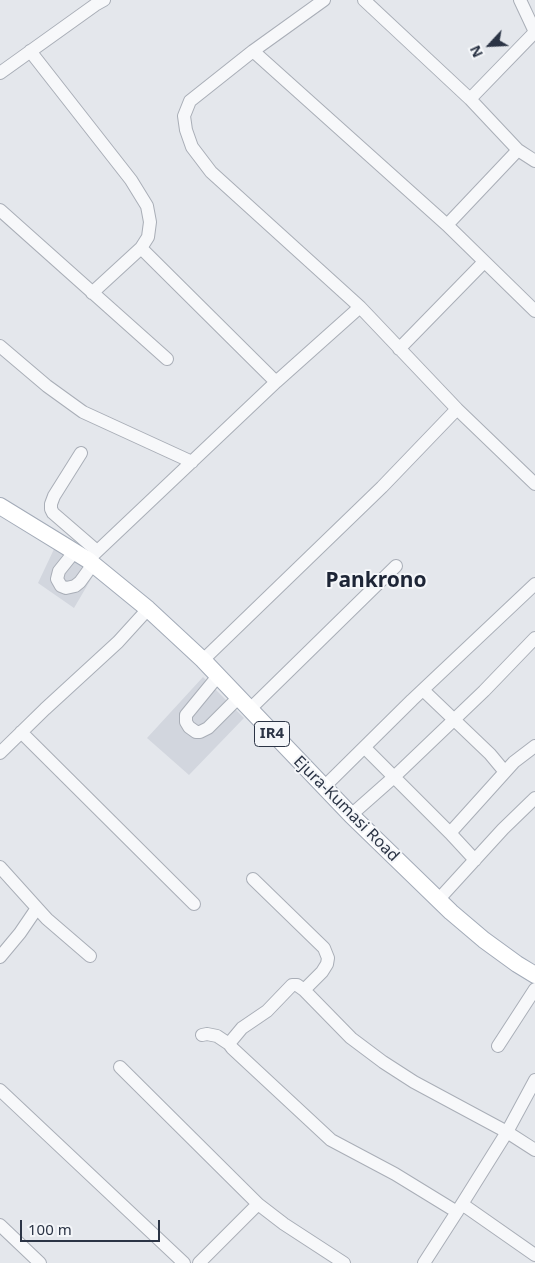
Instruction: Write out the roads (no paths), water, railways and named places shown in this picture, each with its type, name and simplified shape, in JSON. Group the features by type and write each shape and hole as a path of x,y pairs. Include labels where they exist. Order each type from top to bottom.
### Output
{"main road":[{"name":"Ejura-Kumasi Road","path":"0,506 88,557 203,660 351,815 439,899 484,940 535,975"}],"street":[{"path":"0,73 95,4 104,0"},
{"path":"324,0 253,50 190,101 184,116 186,130 192,147 211,172 360,307 458,409 535,484"},
{"path":"364,0 470,99 518,150 535,162"},
{"path":"470,99 535,32 520,0"},
{"path":"253,50 447,226 535,310"},
{"path":"30,51 132,180 147,206 150,222 148,237 141,248 92,293"},
{"path":"447,226 518,150"},
{"path":"0,210 166,359"},
{"path":"141,248 276,382"},
{"path":"399,349 484,262"},
{"path":"81,453 54,496 51,509 88,557 276,382 360,307"},
{"path":"0,346 47,386 83,412 192,462"},
{"path":"203,660 382,487 458,409"},
{"path":"218,676 186,715 186,722 196,732 208,728 243,704 396,566"},
{"path":"324,787 422,690 535,584"},
{"path":"0,753 118,642 148,610"},
{"path":"351,815 394,777 535,638"},
{"path":"422,690 490,754 505,772"},
{"path":"21,732 194,904"},
{"path":"450,833 514,762 535,746"},
{"path":"365,748 475,860"},
{"path":"439,899 535,798"},
{"path":"0,867 47,919 90,956"},
{"path":"253,880 324,948 328,958 327,964 322,972 304,990"},
{"path":"0,957 20,934 37,908"},
{"path":"229,1044 242,1028 267,1011 292,985 297,985 351,1038 383,1062 414,1082 507,1132 535,1150"},
{"path":"498,1046 535,989"},
{"path":"202,1035 217,1036 229,1044 332,1140 460,1208 535,1255"},
{"path":"120,1067 258,1204 284,1224 344,1263"},
{"path":"424,1263 507,1132 535,1080"},
{"path":"0,1090 184,1263"},
{"path":"199,1263 258,1204"},
{"path":"0,1225 40,1263"}],"district":[{"name":"Pankrono","path":"376,581"}]}
